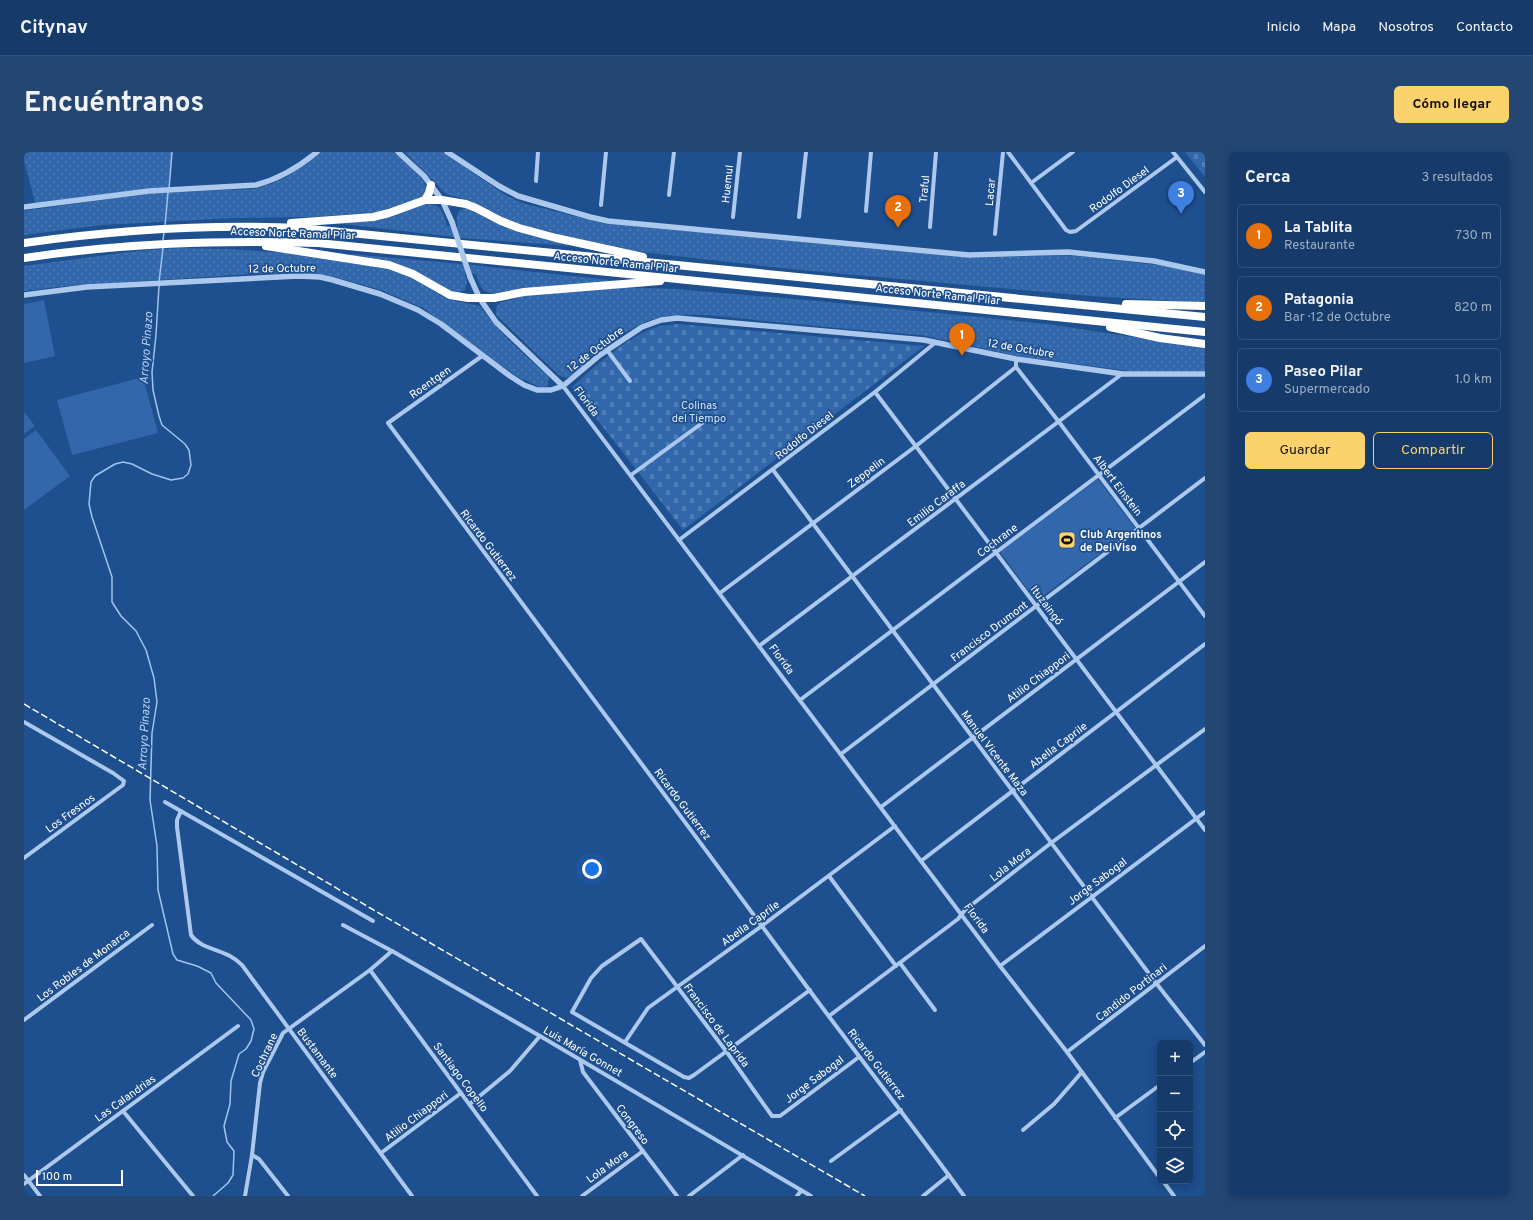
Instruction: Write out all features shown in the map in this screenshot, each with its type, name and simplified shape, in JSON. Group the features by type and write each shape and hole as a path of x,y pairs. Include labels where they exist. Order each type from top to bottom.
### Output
{"highway":[{"path":"425,200 431,185"},
{"path":"258,226 373,217 425,200 442,200 466,204 510,225 541,234 683,265"},
{"name":"Acceso Norte Ramal Pilar","path":"24,243 147,229 258,226 334,230 1205,317"},
{"path":"239,241 389,265 413,274 450,295 468,298 494,298 524,292 683,280"},
{"name":"Acceso Norte Ramal Pilar","path":"24,258 103,247 179,242 239,241 338,245 1205,332"},
{"path":"1065,303 1205,306"},
{"path":"1072,319 1160,338 1205,344"}],"street":[{"path":"24,208 148,191 241,187 266,182 294,168 317,152"},
{"name":"Florida","path":"398,152 424,176 442,200 452,222 470,277 490,314 502,328 563,386 1000,966 1067,1052 1157,1174"},
{"path":"447,152 499,186 518,196 590,217 608,220 969,255 1068,252 1158,262 1205,272"},
{"path":"536,181 538,152"},
{"path":"601,205 606,152"},
{"path":"669,195 674,152"},
{"name":"Huemul","path":"733,217 740,152"},
{"path":"799,217 806,152"},
{"path":"866,211 871,152"},
{"name":"Traful","path":"930,227 936,152"},
{"name":"Lacar","path":"995,234 1003,152"},
{"path":"1008,152 1031,183 1073,152"},
{"path":"1173,152 1205,192"},
{"name":"Rodolfo Diesel","path":"1031,183 1066,230 1070,232 1076,231 1177,157"},
{"name":"12 de Octubre","path":"24,295 73,288 172,282 298,276 333,280 380,294 412,307 441,324 482,356 532,389 551,390 563,386 607,350 642,327 661,320 677,318 936,341 1016,359 1123,374 1205,374"},
{"name":"Rodolfo Diesel","path":"679,540 875,392 936,341"},
{"path":"607,350 630,381"},
{"name":"Roentgen","path":"388,423 482,356"},
{"path":"1016,359 1016,367"},
{"name":"Albert Einstein","path":"1016,367 1205,616"},
{"name":"Zeppelin","path":"720,594 916,446 1016,367"},
{"name":"Emilio Caraffa","path":"759,646 1123,374"},
{"name":"Ituzaingó","path":"875,392 1205,830"},
{"path":"1203,396 1205,402"},
{"name":"Cochrane","path":"800,700 1203,396"},
{"path":"630,475 709,418"},
{"name":"Ricardo Gutierrez","path":"388,423 964,1196"},
{"name":"Manuel Vicente Maza","path":"773,470 1156,983 1205,1045"},
{"name":"Francisco Drumont","path":"841,754 1205,478"},
{"name":"Atilio Chiappori","path":"881,807 1205,562"},
{"name":"Abella Caprile","path":"921,861 1205,644"},
{"name":"Los Fresnos","path":"24,722 113,773 124,781 123,786 24,858"},
{"name":"Lola Mora","path":"829,1016 958,919 965,910 1051,843 1205,729"},
{"path":"165,802 373,921"},
{"name":"Bustamante","path":"181,811 177,820 177,827 190,930 194,939 200,943 224,952 238,961 412,1196"},
{"name":"Jorge Sabogal","path":"1000,966 1205,812"},
{"name":"Abella Caprile","path":"625,1042 648,1008 763,925 895,826"},
{"path":"829,876 935,1010"},
{"name":"Los Robles de Monarca","path":"24,1020 152,925"},
{"name":"Luis María Gonnet","path":"343,925 392,951 540,1036 811,1196"},
{"name":"Francisco de Laprida","path":"625,1042 572,1012 591,978 602,966 641,939 772,1116 780,1116"},
{"name":"Candido Portinari","path":"1067,1052 1205,946"},
{"name":"Cochrane","path":"245,1196 252,1155 261,1077 283,1033 370,970 392,951"},
{"name":"Santiago Copello","path":"370,970 537,1196"},
{"path":"625,1042 684,1077 689,1078 810,990"},
{"name":"Las Calandrias","path":"24,1184 238,1026"},
{"path":"470,1104 510,1071 540,1036"},
{"path":"1193,1061 1205,1052"},
{"name":"Jorge Sabogal","path":"780,1116 859,1057"},
{"name":"Congreso","path":"580,1060 583,1072 677,1196"},
{"path":"1023,1130 1054,1104 1082,1072"},
{"path":"1115,1118 1157,1087"},
{"name":"Atilio Chiappori","path":"381,1153 462,1093"},
{"path":"831,1161 901,1110"},
{"path":"123,1111 192,1196"},
{"name":"Lola Mora","path":"582,1196 643,1152"},
{"path":"252,1155 259,1159 288,1196"},
{"path":"689,1196 743,1155"},
{"path":"24,1175 40,1196"},
{"path":"923,1196 949,1175"},
{"path":"1165,1184 1174,1196"},
{"path":"797,1196 801,1191"}],"green space":[{"path":"24,152 172,152 168,189 36,206 24,160"},
{"path":"321,152 393,152 423,180 427,191 422,197 393,208 369,213 311,217 234,218 102,225 24,235 24,211 150,193 254,189 273,183 290,175"},
{"path":"405,152 442,152 507,196 522,203 602,223 974,258 1061,255 1167,266 1205,275 1205,303 1091,296 790,269 642,252 600,245 527,228 493,214 471,201 446,194"},
{"path":"1185,152 1205,152 1205,177"},
{"path":"430,204 440,209 444,215 447,226 458,227 458,214 460,210 466,208 570,246 463,238 326,222"},
{"path":"178,248 291,253 382,267 412,277 440,295 451,300 480,306 503,334 549,377 548,385 540,387 516,376 423,308 381,290 335,277 303,273 251,274 66,286 24,291 24,266 137,251"},
{"path":"351,254 472,265 618,281 498,294 482,289 476,274 465,273 467,283 465,290 454,292"},
{"path":"616,287 675,289 818,301 1047,324 1205,348 1205,371 1129,371 1017,356 920,335 693,314 665,316 653,319 637,326 591,357 577,372 566,378 560,376 496,315 496,308 499,303 527,295"},
{"path":"44,300 55,356 24,363 24,304"},
{"name":"Colinas del Tiempo","path":"678,324 924,346 683,530 572,387 611,354 632,339 657,327"},
{"path":"143,377 158,433 72,455 57,400"},
{"path":"24,412 35,426 24,434"},
{"path":"36,430 70,476 24,510 24,439"},
{"name":"Club Argentinos de Del Viso","path":"1098,479 1135,528 1036,601 1000,552"}],"waterway":[{"name":"Arroyo Pinazo","path":"169,189 172,152"},
{"name":"Arroyo Pinazo","path":"165,226 168,192"},
{"name":"Arroyo Pinazo","path":"163,240 164,232"},
{"name":"Arroyo Pinazo","path":"159,282 163,248"},
{"name":"Arroyo Pinazo","path":"159,286 152,372 153,390 162,425 185,444 189,450 191,465 188,474 183,478 171,480 152,474 132,464 123,462 115,464 95,476 91,482 89,504 112,577 112,602 121,616 136,631 146,650 154,678 157,702 152,733 150,800 157,846 158,890 173,954 177,960 197,966 211,973 216,983 251,1020 254,1029 251,1041 246,1049 239,1054 231,1081 230,1104 224,1126 227,1142 234,1151 233,1175 228,1183 213,1196"}],"railway":[{"path":"24,704 372,909 865,1196"}],"place":[{"name":"Paseo Pilar","path":"1181,214"},
{"name":"Patagonia","path":"898,228"},
{"name":"La Tablita","path":"962,356"},
{"name":"Club Argentinos de Del Viso","path":"1067,540"}]}
